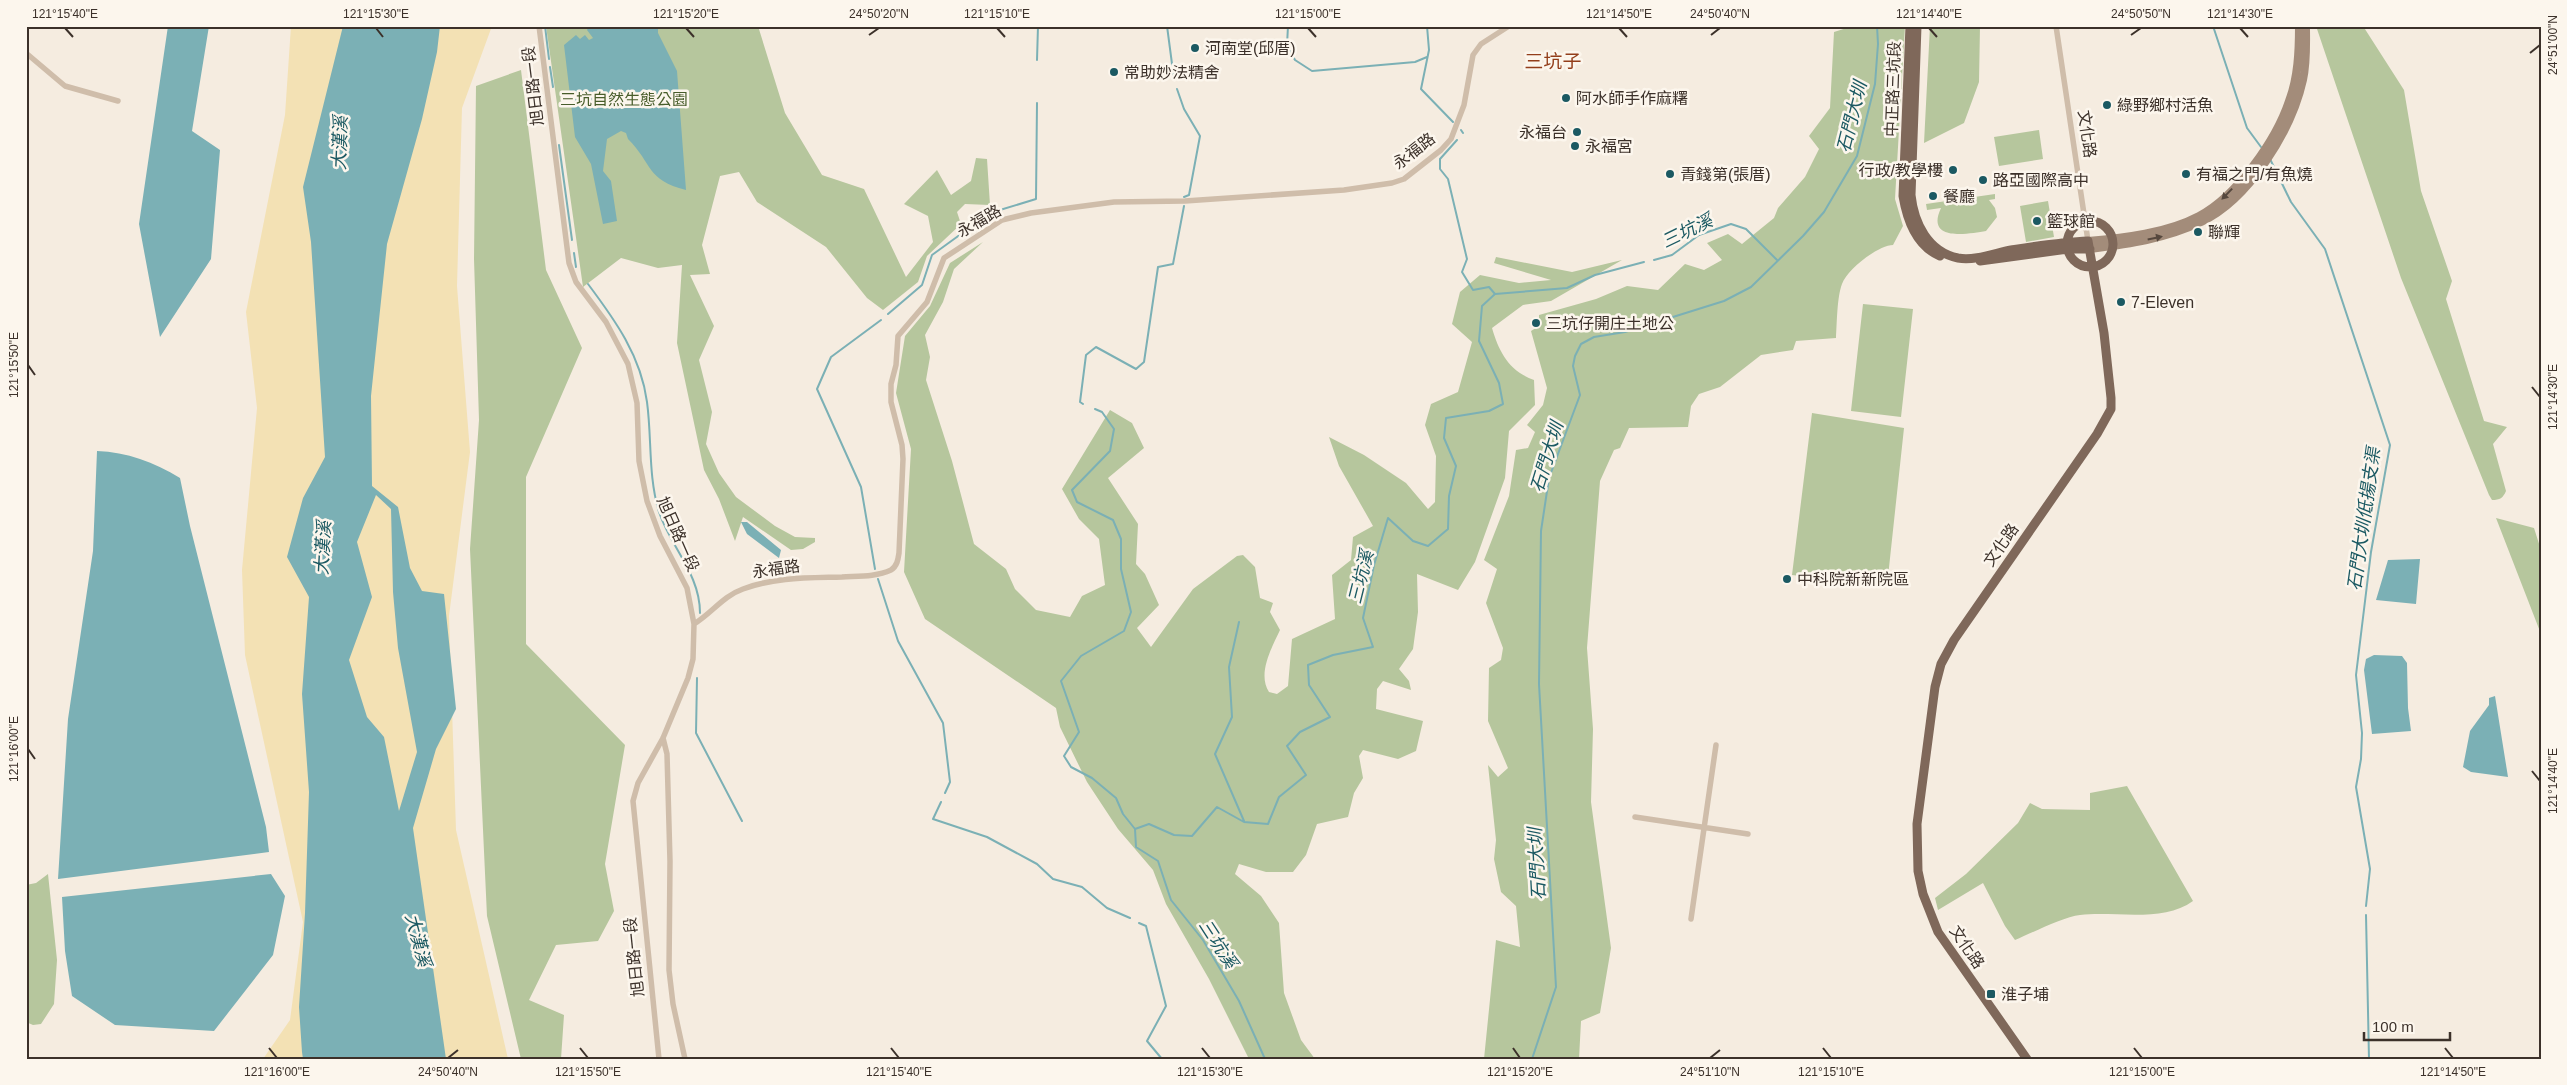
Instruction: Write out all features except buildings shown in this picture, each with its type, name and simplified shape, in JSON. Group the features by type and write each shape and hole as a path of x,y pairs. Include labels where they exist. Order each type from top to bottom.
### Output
{"main road":[{"name":"中正路三坑段","path":"1910,26 1903,196 1906,214 1913,231 1928,251 1957,262 1980,262 2068,246"},
{"name":"中正路三坑段","path":"1917,26 1911,195 1913,215 1935,249 1958,258 2089,245"},
{"path":"2113,242 2197,217 2221,201 2238,183 2273,135 2289,102 2297,67 2299,26"},
{"path":"2089,245 2173,234 2202,222 2226,206 2243,189 2275,146 2294,110 2303,79 2306,26"},
{"path":"2086,221 2095,221 2105,226 2113,242 2108,259 2093,267 2081,265 2072,258 2068,246 2075,226 2086,221"},
{"name":"文化路","path":"2027,1059 1954,956 1931,918 1918,872 1917,824 1935,687 1941,664 1954,640 2097,434 2110,409 2110,380 2089,245"}],"street":[{"name":"旭日路一段","path":"539,26 569,263 576,282 606,322 628,364 637,403 639,461 647,501 660,536 687,588 694,624 693,659 681,697 663,738 638,783 633,801 659,1059"},
{"name":"永福路","path":"694,624 728,596 749,587 784,580 868,576 893,569 897,564 903,459 902,445 891,402 891,384 896,365 898,336 927,302 944,258 1002,220 1031,213 1114,202 1185,201 1344,190 1392,183 1404,179 1441,150 1451,138 1464,105 1473,55 1481,44 1508,26"},
{"name":"文化路","path":"2056,26 2089,245"},
{"path":"26,53 65,86 118,101"},
{"path":"663,738 667,754 670,861 669,970 673,1004 684,1059"},
{"path":"1691,919 1716,745"},
{"path":"1635,817 1748,834"}],"green space":[{"name":"三坑自然生態公園","path":"546,26 758,26 785,113 822,175 864,189 906,277 933,242 928,216 904,204 937,170 951,195 971,181 976,158 987,159 990,205 965,204 957,212 961,224 927,256 918,282 883,310 867,298 826,247 757,202 739,172 720,176 702,245 710,274 690,275 714,326 699,360 712,412 706,444 719,473 736,497 775,526 795,537 815,538 815,542 803,549 791,550 743,517 735,541 719,499 704,470 677,343 682,265 658,268 621,258 583,287"},
{"path":"1853,26 1905,26 1895,199 1903,226 1893,245 1872,253 1845,278 1839,296 1836,338 1796,341 1793,350 1761,355 1720,387 1699,394 1691,406 1688,427 1629,428 1620,448 1614,450 1600,481 1587,648 1593,729 1591,802 1611,948 1600,1013 1581,1021 1579,1059 1484,1059 1496,940 1520,947 1516,906 1501,892 1494,859 1496,840 1488,765 1498,777 1508,768 1488,721 1489,668 1501,660 1503,648 1486,603 1497,569 1484,560 1509,496 1516,450 1528,448 1535,432 1527,425 1543,405 1547,388 1531,331 1539,326 1539,315 1596,299 1627,286 1658,290 1685,264 1704,270 1722,260 1707,243 1728,234 1742,244 1774,218 1778,208 1805,177 1819,149 1809,136 1830,108 1834,32"},
{"path":"1930,26 1980,26 1979,82 1964,123 1924,143"},
{"path":"2316,26 2363,26 2404,90 2421,191 2452,281 2446,299 2484,421 2507,427 2493,444 2506,491 2499,499 2492,500 2489,495 2401,278"},
{"path":"521,70 546,270 582,348 526,477 526,644 625,745 605,864 614,911 598,941 556,945 529,1000 564,1015 561,1059 521,1059 487,916 470,549 479,420 474,259 476,86"},
{"path":"2039,130 2043,159 1999,166 1994,137"},
{"path":"1995,194 1995,199 1989,200 1995,208 1997,217 1986,231 1960,234 1943,231 1939,226 1938,219 1941,208 1927,210 1926,204"},
{"name":"籃球館","path":"2048,201 2054,237 2026,242 2020,206"},
{"path":"983,242 954,269 943,302 925,335 930,357 926,380 952,461 974,544 1006,569 1015,589 1036,610 1070,617 1082,596 1105,585 1099,539 1079,519 1062,489 1110,410 1132,423 1144,448 1108,478 1138,524 1136,564 1145,574 1159,605 1137,628 1151,647 1193,589 1237,556 1243,555 1255,567 1260,598 1273,603 1270,612 1280,630 1273,644 1265,669 1266,685 1269,692 1277,694 1288,686 1292,639 1335,619 1332,575 1351,560 1353,537 1373,526 1339,466 1329,437 1364,455 1406,483 1428,509 1435,502 1436,456 1425,425 1431,404 1458,392 1472,342 1452,324 1460,292 1480,275 1519,283 1551,280 1494,263 1496,257 1572,272 1622,260 1551,301 1523,305 1492,328 1506,360 1525,376 1534,380 1535,405 1509,431 1505,478 1475,562 1458,590 1417,574 1418,612 1413,649 1399,669 1409,681 1411,690 1383,681 1377,689 1376,709 1423,721 1416,751 1398,759 1363,750 1359,756 1363,778 1354,793 1348,817 1317,824 1306,855 1293,872 1266,872 1239,864 1235,874 1261,896 1279,923 1284,993 1301,1040 1315,1059 1249,1059 1209,979 1166,904 1153,870 1118,829 1087,782 1060,727 1056,708 925,619 904,572 911,449 896,393 905,336 930,306 950,263"},
{"path":"1863,304 1913,309 1901,417 1851,411"},
{"path":"1812,413 1904,428 1887,586 1792,575"},
{"path":"2496,518 2534,528 2541,550 2541,634"},
{"path":"2127,786 2193,901 2181,908 2154,914 2073,916 2015,940 2005,926 1983,883 1938,910 1935,898 1966,874 2018,823 2030,803 2042,809 2090,810 2090,793"},
{"path":"48,874 57,960 54,1004 41,1024 33,1025 26,1022 26,885 36,883"}],"sand":[{"path":"291,26 492,26 462,108 457,286 470,452 449,616 456,830 508,1059 263,1059 290,1020 303,922 245,655 242,570 257,408 246,312 285,115"}],"water":[{"path":"168,26 209,26 192,131 220,150 211,259 160,337 139,224"},
{"name":"大漢溪","path":"343,26 440,26 437,52 422,119 387,244 371,396 372,486 398,507 410,568 422,591 444,594 456,709 436,749 413,828 446,1059 303,1059 299,1007 305,913 309,792 302,694 309,597 287,557 303,498 325,457 311,242 303,187","holes":["376,495 391,509 393,592 398,648 417,752 399,811 384,737 367,717 349,660 372,597 357,542"]},
{"path":"589,26 658,26 658,33 677,71 686,190 673,186 657,176 628,139 626,133 621,131 607,139 603,171 611,181 617,221 603,224 591,164 575,137 564,45 576,35 580,39 585,35 589,40 593,38 587,30"},
{"path":"97,451 119,453 140,459 180,478 190,526 266,827 269,852 58,879 68,719 93,551"},
{"path":"741,522 747,522 781,550 779,558 747,534"},
{"path":"2420,559 2416,604 2376,600 2388,560"},
{"path":"2374,655 2402,656 2407,663 2408,708 2411,731 2372,734 2364,670 2366,659"},
{"path":"2495,696 2508,777 2471,772 2463,767 2470,731 2489,705 2489,698"},
{"path":"271,874 285,896 273,955 214,1031 115,1025 72,996 65,951 62,897"}],"waterway":[{"path":"545,26 549,59"},
{"path":"1037,60 1038,26"},
{"path":"1167,26 1174,79"},
{"path":"1288,26 1287,45 1295,60 1312,71 1415,62 1427,57"},
{"path":"1427,26 1429,50 1421,89 1453,122"},
{"name":"石門大圳","path":"1532,1059 1556,987 1539,684 1541,531 1549,478 1580,395 1573,366 1575,356 1581,344 1594,337 1625,332 1724,301 1751,287 1803,236 1824,212 1857,156 1875,84 1878,44 1877,26"},
{"name":"石門大圳低揚支渠","path":"2213,26 2247,128 2261,147"},
{"path":"550,67 553,87"},
{"path":"1177,89 1184,109 1200,136 1189,195 1184,197"},
{"path":"888,314 922,285 932,255 990,213 1036,199 1037,103"},
{"path":"1457,140 1440,159 1440,169 1448,179 1467,259 1462,272 1473,290 1489,287 1495,294"},
{"path":"559,145 572,240"},
{"name":"石門大圳低揚支渠","path":"2270,159 2291,202 2325,249 2390,445 2371,552 2356,675 2362,733 2361,759 2356,787 2370,869 2366,906"},
{"path":"1083,404 1080,402 1086,355 1096,347 1136,369 1144,362 1158,267 1173,264 1184,206"},
{"name":"三坑溪","path":"1654,260 1672,255 1699,235 1731,224 1746,229 1777,260"},
{"path":"574,253 576,267"},
{"name":"三坑溪","path":"1265,1059 1239,1001 1203,940 1171,900 1158,861 1136,847 1135,829 1149,824 1174,835 1192,836 1217,807 1244,822 1268,824 1279,797 1306,775 1287,746 1300,732 1330,717 1309,685 1308,665 1333,655 1373,647 1363,618 1374,565 1388,518 1413,541 1428,546 1448,529 1449,496 1456,466 1444,438 1446,418 1489,411 1503,404 1499,383 1479,341 1482,306 1495,294 1567,288 1595,275 1644,262"},
{"path":"588,284 617,325 639,369 644,385 649,416 653,485 659,512 690,573 699,599 700,613"},
{"path":"875,569 861,487 817,389 831,357 881,320"},
{"path":"1095,409 1102,412 1114,429 1110,451 1072,490 1077,502 1113,520 1121,539 1121,569 1131,612 1124,631 1081,656 1061,681 1079,732 1064,756 1071,767 1092,778 1116,798 1123,814 1135,829"},
{"path":"878,579 898,641 943,723 950,782 945,793"},
{"path":"1239,622 1229,667 1232,717 1215,754 1244,821"},
{"path":"697,678 696,733 742,821"},
{"path":"941,802 933,819 987,837 1037,864 1053,879 1082,887 1107,908 1130,918"},
{"name":"石門大圳低揚支渠","path":"2366,915 2369,1059"},
{"path":"1139,923 1146,926 1166,1006 1147,1041 1162,1059"}],"place":[{"name":"河南堂(邱厝)","path":"1195,48"},
{"name":"常助妙法精舍","path":"1114,72"},
{"name":"阿水師手作麻糬","path":"1566,98"},
{"name":"綠野鄉村活魚","path":"2107,105"},
{"name":"永福台","path":"1577,132"},
{"name":"永福宮","path":"1575,146"},
{"name":"行政/教學樓","path":"1953,170"},
{"name":"青錢第(張厝)","path":"1670,174"},
{"name":"有福之門/有魚燒","path":"2186,174"},
{"name":"路亞國際高中","path":"1983,180"},
{"name":"餐廳","path":"1933,196"},
{"name":"籃球館","path":"2037,221"},
{"name":"聯輝","path":"2198,232"},
{"name":"7-Eleven","path":"2121,302"},
{"name":"三坑仔開庄土地公","path":"1536,323"},
{"name":"中科院新新院區","path":"1787,579"},
{"name":"淮子埔","path":"1991,994"}],"district":[{"name":"三坑子","path":"1553,61"}]}
